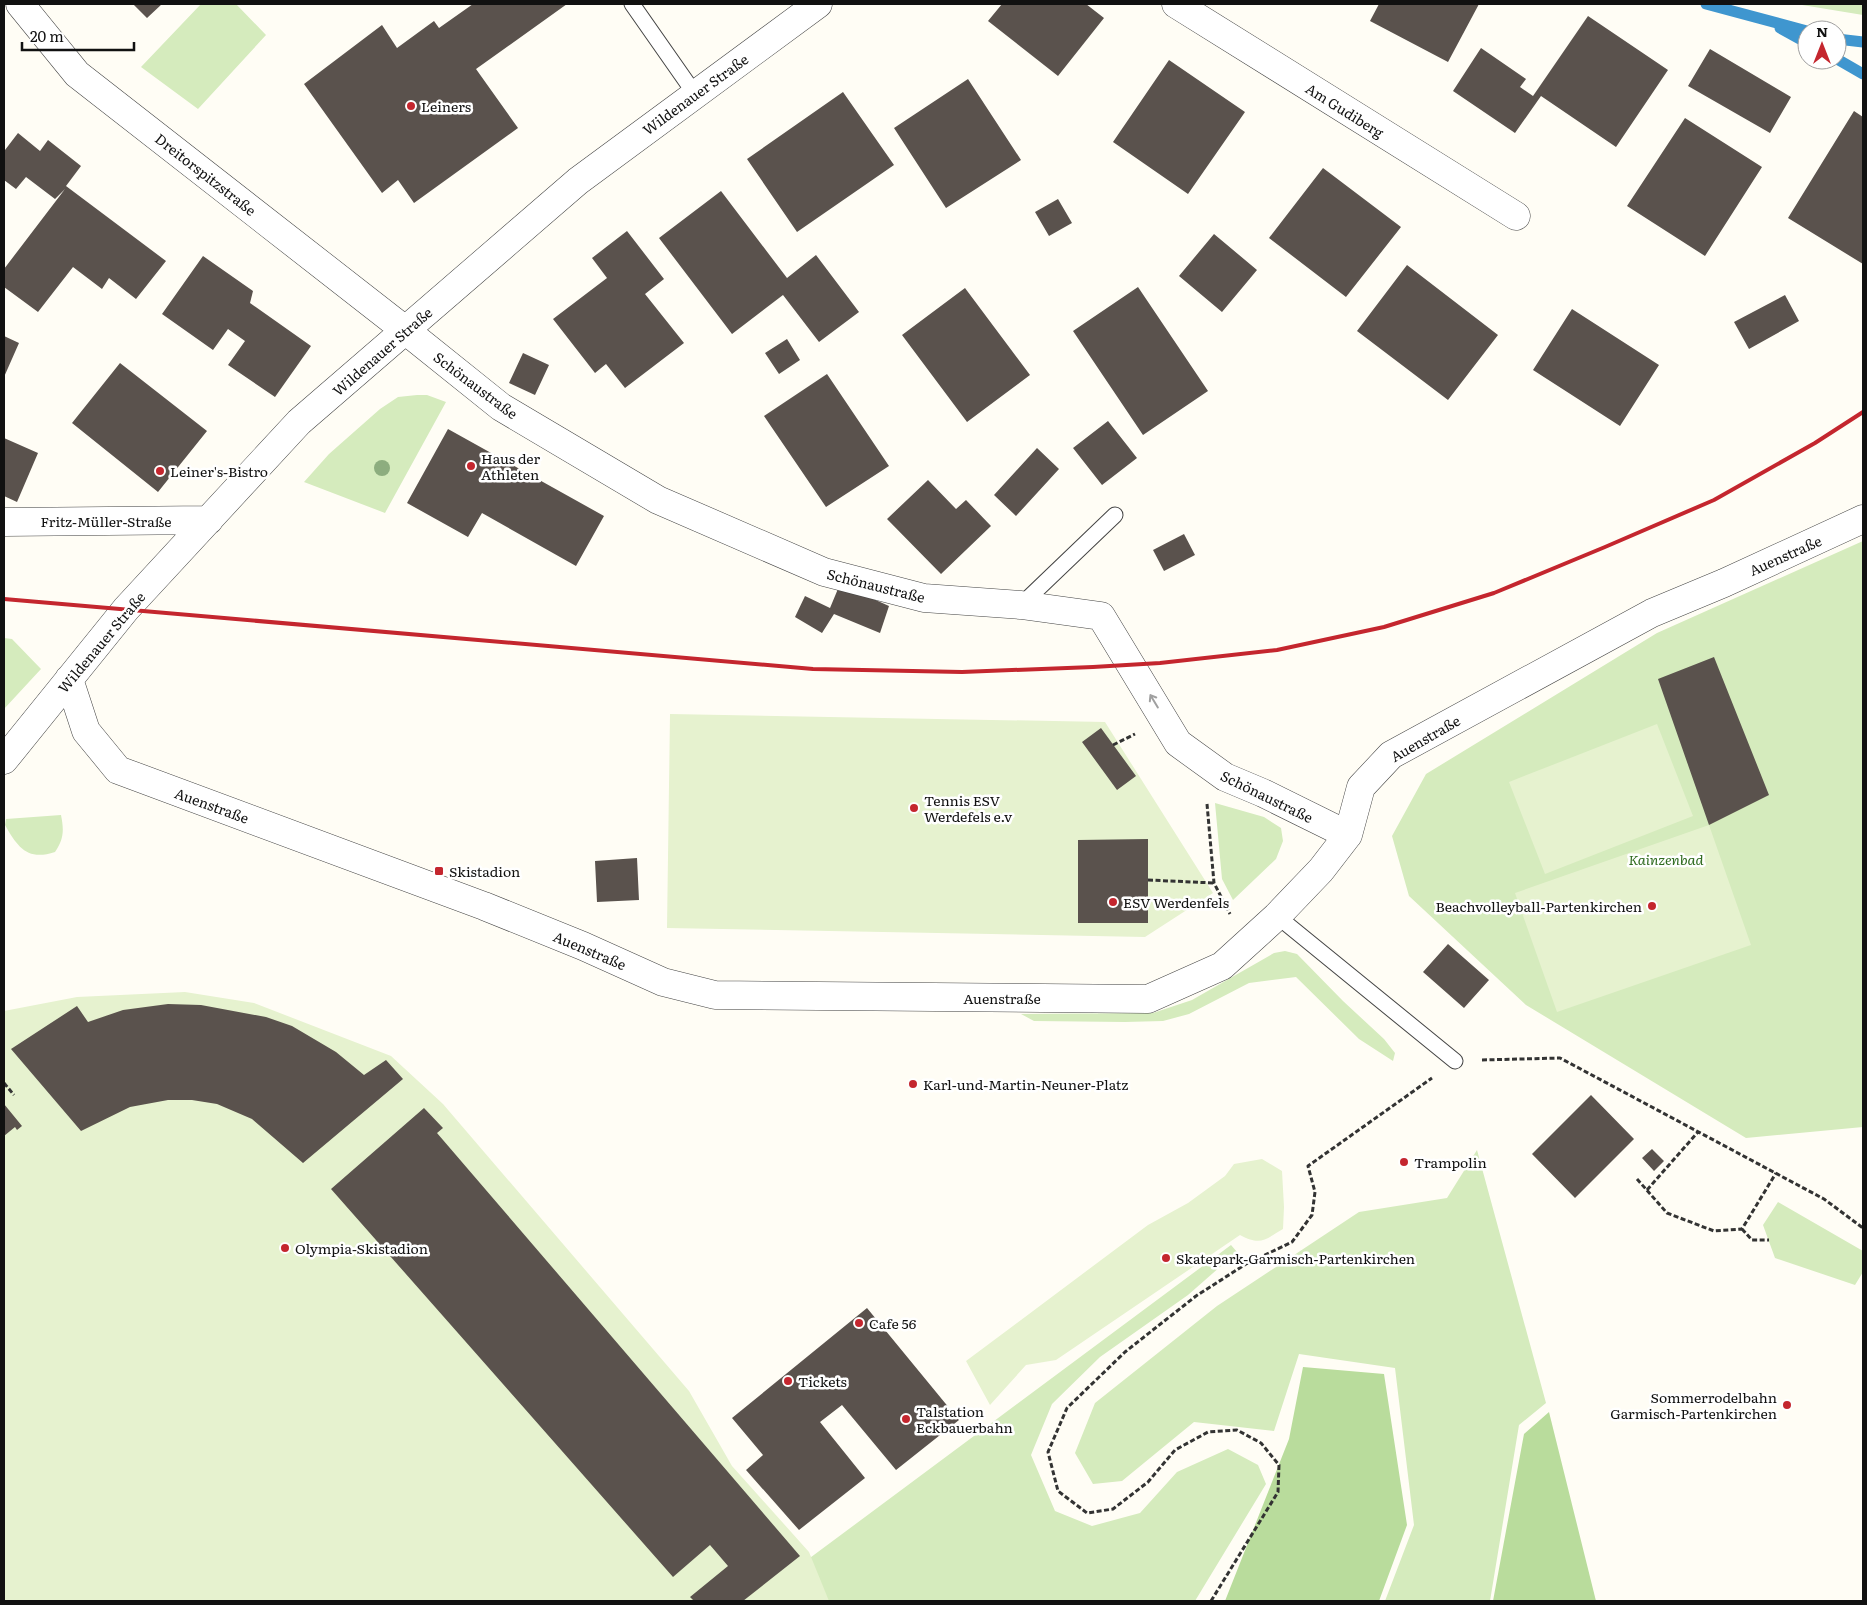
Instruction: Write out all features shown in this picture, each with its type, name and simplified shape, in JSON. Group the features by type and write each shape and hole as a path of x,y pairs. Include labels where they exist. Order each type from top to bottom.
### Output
{"street":[{"name":"Dreitorspitzstraße","path":"20,4 78,74 406,330"},
{"name":"Wildenauer Straße","path":"4,760 126,609 298,422 578,181 818,4"},
{"name":"Am Gudiberg","path":"1176,4 1516,216"},
{"name":"Schönaustraße","path":"406,330 501,407 658,500 824,572 924,598 1021,605 1101,616 1178,743 1225,777 1348,835"},
{"name":"Auenstraße","path":"69,679 86,731 118,770 356,848 663,982 715,995 1148,999 1222,966 1277,916 1321,870 1348,835 1361,788 1391,755 1652,613 1724,583 1863,519"},
{"name":"Fritz-Müller-Straße","path":"4,522 209,520"}],"lane":[{"path":"632,4 695,94"},
{"path":"1021,605 1115,515"},
{"path":"1277,916 1455,1061"}],"path":[{"path":"1203,762 1214,883 1231,917"},
{"path":"1148,880 1214,883"},
{"path":"1210,1601 1278,1492 1279,1466 1261,1443 1237,1430 1208,1432 1175,1450 1148,1482 1113,1510 1087,1513 1058,1491 1048,1452 1067,1408 1125,1352 1196,1296 1246,1264 1292,1242 1312,1215 1315,1192 1308,1166 1455,1061 1560,1058 1824,1199 1863,1228"},
{"path":"4,1084 14,1095"},
{"path":"1647,1190 1698,1132"},
{"path":"1742,1228 1776,1173"},
{"path":"1637,1179 1667,1214 1714,1231 1742,1228"},
{"path":"1742,1228 1752,1240 1768,1240"}],"green space":[{"path":"201,4 236,4 266,35 198,109 141,67"},
{"path":"1796,4 1863,4 1863,15"},
{"path":"427,395 446,402 385,513 304,482 329,454 380,409 398,397"},
{"name":"Kainzenbad","path":"1863,541 1863,1127 1746,1138 1526,1005 1409,896 1392,836 1426,774 1657,633"},
{"path":"4,638 12,639 41,669 4,709"},
{"name":"Tennis ESV Werdefels e.v","path":"670,714 1105,722 1213,893 1145,937 667,928"},
{"path":"1657,724 1693,816 1545,874 1509,782"},
{"path":"1215,803 1264,817 1281,828 1283,841 1276,859 1233,900 1222,879"},
{"path":"61,815 62,839 55,852 46,854 38,855 31,853 19,846 5,825 6,819"},
{"path":"1709,825 1751,945 1557,1012 1515,893"},
{"path":"1285,951 1297,954 1384,1039 1395,1053 1393,1061 1359,1039 1296,977 1249,983 1189,1014 1163,1021 1034,1021 1021,1014 1153,1013 1192,1000 1274,953"},
{"name":"Olympia-Skistadion","path":"185,992 254,1003 391,1056 443,1104 689,1391 732,1466 809,1552 829,1601 4,1601 4,1011 77,997"},
{"path":"1477,1150 1546,1403 1519,1425 1490,1601 1385,1601 1414,1525 1395,1368 1299,1354 1274,1431 1194,1422 1122,1481 1093,1484 1075,1453 1095,1403 1217,1306 1359,1212 1447,1198"},
{"path":"1262,1159 1282,1171 1283,1229 1258,1241 1240,1235 1056,1360 1026,1365 990,1405 966,1361 1148,1225 1188,1203 1225,1176 1234,1164"},
{"path":"1778,1202 1863,1251 1863,1272 1855,1285 1775,1258 1763,1225"},
{"path":"1231,1245 1237,1252 1188,1295 1100,1357 1052,1404 1031,1455 1055,1511 1092,1526 1140,1513 1177,1472 1228,1449 1258,1465 1266,1484 1195,1601 752,1601"},
{"path":"1303,1367 1384,1374 1407,1525 1379,1601 1225,1601 1289,1439"},
{"path":"1549,1412 1596,1601 1493,1601 1524,1434"}],"building":[{"path":"133,4 162,4 147,18"},
{"name":"Leiners","path":"473,4 567,4 476,69 518,128 414,203 398,180 382,193 304,84 382,25 397,48 434,21 439,28"},
{"path":"1002,4 1086,4 1104,18 1058,76 988,21"},
{"path":"1379,4 1479,4 1448,62 1370,21"},
{"path":"1588,16 1668,70 1616,147 1541,96 1515,133 1453,91 1481,48 1526,79 1520,87 1533,96"},
{"path":"1710,49 1791,97 1770,133 1688,86"},
{"path":"1169,60 1245,112 1188,194 1113,142"},
{"path":"968,79 1021,160 946,208 894,128"},
{"path":"843,92 894,165 797,232 747,159"},
{"path":"1854,111 1863,117 1863,264 1788,218"},
{"path":"1685,118 1762,167 1705,256 1627,206"},
{"path":"18,133 40,151 48,140 81,166 66,186 166,261 136,299 109,278 102,289 73,267 38,312 4,287 4,269 65,189 55,199 26,177 16,189 4,180 4,149"},
{"path":"1323,168 1401,227 1346,297 1269,238"},
{"path":"721,191 787,278 816,255 859,312 819,342 783,295 732,334 659,238"},
{"path":"1058,199 1072,223 1049,236 1035,212"},
{"path":"627,231 664,279 645,294 684,343 625,388 606,364 595,373 553,319 607,278 592,258"},
{"path":"1214,234 1257,270 1222,312 1179,276"},
{"path":"203,256 253,291 250,303 311,346 275,397 228,365 245,341 228,329 213,350 162,314"},
{"path":"1407,265 1498,335 1448,400 1357,331"},
{"path":"1138,287 1208,391 1143,435 1073,331"},
{"path":"965,288 1030,375 967,422 902,335"},
{"path":"1785,295 1799,321 1749,349 1734,322"},
{"path":"1572,309 1659,365 1620,426 1533,370"},
{"path":"4,336 19,343 4,377"},
{"path":"787,339 800,360 779,374 765,353"},
{"path":"523,353 549,365 535,395 509,383"},
{"path":"120,363 207,431 158,492 72,423"},
{"path":"827,374 889,466 826,507 764,416"},
{"path":"1108,421 1137,458 1102,485 1073,448"},
{"name":"Haus der Athleten","path":"448,429 604,516 576,566 482,513 468,537 407,503"},
{"path":"4,438 38,453 17,502 4,496"},
{"path":"1037,448 1059,469 1016,516 994,495"},
{"path":"928,480 956,509 966,500 991,526 941,574 887,519"},
{"path":"1184,534 1195,555 1164,571 1153,550"},
{"path":"840,584 889,606 880,633 834,614 822,633 795,617 805,596 830,608"},
{"path":"1714,657 1769,795 1709,825 1658,679"},
{"path":"1101,728 1136,776 1117,790 1082,742"},
{"name":"ESV Werdenfels","path":"1148,839 1148,923 1078,923 1078,840"},
{"path":"637,858 639,900 597,902 595,861"},
{"path":"1448,944 1489,980 1464,1008 1423,972"},
{"path":"168,1004 201,1005 266,1017 292,1026 336,1052 364,1075 386,1060 403,1079 303,1163 252,1119 217,1104 192,1100 168,1100 130,1107 81,1131 11,1049 77,1006 88,1022 123,1010"},
{"path":"1591,1095 1634,1139 1575,1198 1532,1154"},
{"path":"4,1104 22,1126 17,1130 15,1127 4,1136"},
{"path":"424,1108 443,1128 437,1133 800,1556 743,1601 694,1601 690,1597 728,1566 710,1545 673,1577 331,1189"},
{"path":"1652,1149 1664,1161 1654,1171 1642,1158"},
{"name":"Talstation Eckbauerbahn","path":"867,1308 959,1420 896,1470 842,1405 820,1422 865,1478 799,1530 746,1470 763,1455 732,1418"}],"waterway":[{"path":"1706,4 1797,28"},
{"path":"1780,28 1797,37"},
{"path":"1847,40 1863,42"},
{"path":"1847,65 1863,74"}],"railway":[{"path":"4,599 813,669 962,672 1160,663 1277,650 1384,627 1494,593 1714,500 1815,443 1863,412"}],"place":[{"name":"Leiners","path":"411,106"},
{"name":"Haus der Athleten","path":"471,466"},
{"name":"Leiner's-Bistro","path":"160,471"},
{"name":"Tennis ESV Werdefels e.v","path":"914,808"},
{"name":"Skistadion","path":"439,871"},
{"name":"ESV Werdenfels","path":"1113,902"},
{"name":"Beachvolleyball-Partenkirchen","path":"1652,906"},
{"name":"Karl-und-Martin-Neuner-Platz","path":"913,1084"},
{"name":"Trampolin","path":"1404,1162"},
{"name":"Olympia-Skistadion","path":"285,1248"},
{"name":"Skatepark-Garmisch-Partenkirchen","path":"1166,1258"},
{"name":"Cafe 56","path":"859,1323"},
{"name":"Tickets","path":"788,1381"},
{"name":"Sommerrodelbahn Garmisch-Partenkirchen","path":"1787,1405"},
{"name":"Talstation Eckbauerbahn","path":"906,1419"}]}
